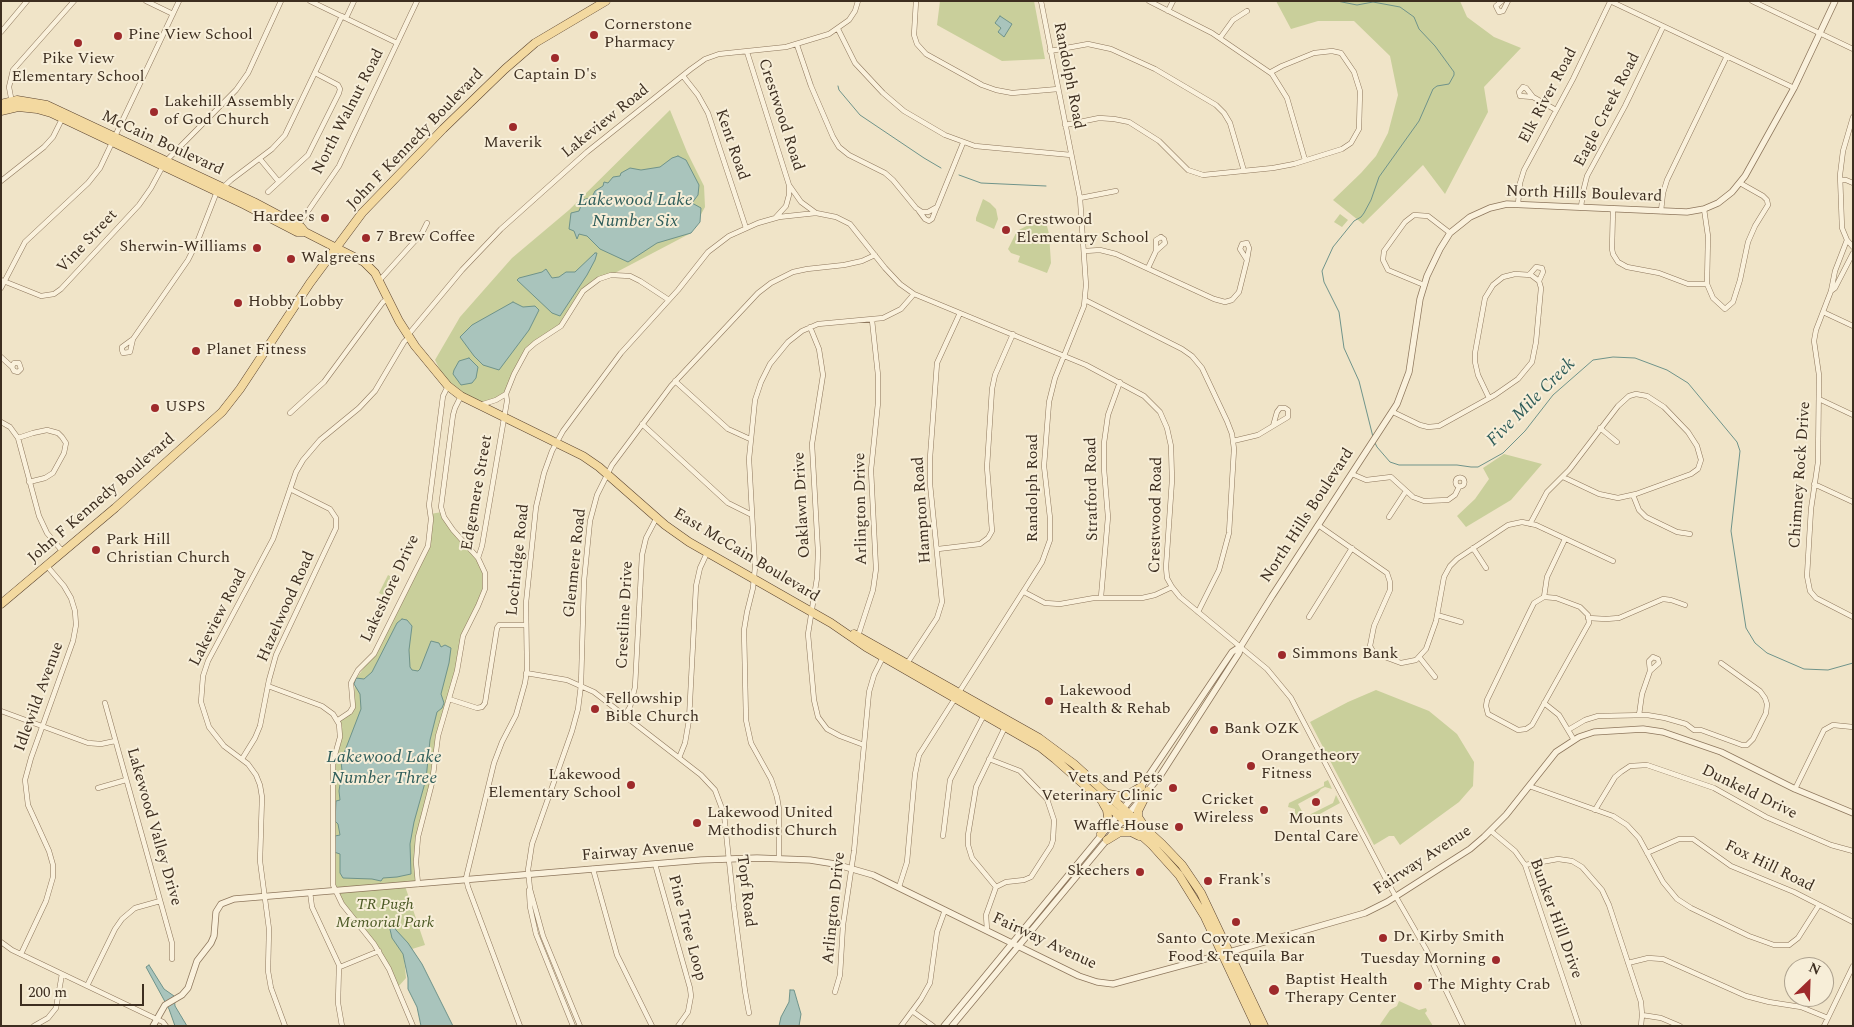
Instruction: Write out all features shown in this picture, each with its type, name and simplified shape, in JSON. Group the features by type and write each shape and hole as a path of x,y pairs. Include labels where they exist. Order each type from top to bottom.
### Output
{"main road":[{"name":"John F Kennedy Boulevard","path":"1,604 222,412 240,389 336,247 364,210 443,129 535,43 606,1"},
{"name":"McCain Boulevard","path":"1,104 35,102 336,247"},
{"name":"McCain Boulevard","path":"1,111 12,104"},
{"name":"East McCain Boulevard","path":"336,247 364,262 375,273 408,336 448,386 460,396 583,456 607,473 678,534 707,553 1052,747 1106,793 1123,814"},
{"name":"East McCain Boulevard","path":"831,624 858,636 885,654"},
{"name":"East McCain Boulevard","path":"1008,723 1052,756 1146,834 1180,876 1226,953 1264,1026"},
{"path":"1106,793 1112,796 1124,797 1145,789"},
{"path":"1145,789 1137,812 1146,834"},
{"path":"1100,800 1107,810 1108,817 1104,837 1120,832 1146,834"},
{"name":"East McCain Boulevard","path":"1226,953 1256,1026"}],"street":[{"path":"1,32 27,1"},
{"path":"12,104 9,87 13,70 74,1"},
{"path":"146,1 173,14"},
{"path":"1,288 3,280 24,242 88,183 100,168 179,1"},
{"name":"Vine Street","path":"3,280 37,296 56,293 139,205 151,188 164,163 242,82 281,1"},
{"path":"310,1 398,42"},
{"path":"133,339 188,260 221,190 278,144 285,135 315,73 354,1"},
{"name":"North Walnut Road","path":"297,228 339,166 417,1"},
{"name":"Lakeview Road","path":"285,1026 269,979 269,929 260,861 262,798 260,785 252,768 224,746 209,727 201,702 202,682 208,661 273,539 296,472 306,455 320,440 367,400 382,382 408,336 474,256 501,229 587,152 700,62 711,57 729,53 747,52 817,39 838,30 852,15 858,1"},
{"path":"916,1 914,35 920,48 930,56 982,85 996,90 1012,93 1058,89"},
{"name":"Randolph Road","path":"899,887 907,862 915,774 919,755 1024,592 1042,562 1050,540 1050,518 1044,466 1048,412 1052,388 1085,300 1080,198 1040,1"},
{"path":"1149,1 1220,38 1271,72 1280,83 1287,98 1305,160"},
{"path":"1168,11 1173,1"},
{"path":"1502,1 1496,6 1499,12 1503,11 1508,1"},
{"path":"1610,1 1794,88"},
{"name":"Elk River Road","path":"1518,204 1520,183 1524,170 1577,71 1610,1"},
{"name":"North Hills Boulevard","path":"944,1026 1015,944 1186,738 1239,653 1241,646 1393,412 1402,395 1409,372 1424,285 1436,256 1450,233 1480,212 1497,206 1518,204 1687,212 1704,209 1728,196 1740,183 1794,88 1835,1"},
{"path":"1755,2 1853,49"},
{"path":"1220,38 1233,20 1246,11"},
{"name":"Eagle Creek Road","path":"1581,207 1587,176 1625,106 1663,27"},
{"path":"838,30 855,63 894,103 929,126 963,143 985,147 1071,155"},
{"path":"797,44 811,86 839,147 849,155 885,173 893,180 925,220 929,221 932,219 963,143"},
{"path":"1050,51 1088,44 1103,46 1143,62 1216,105 1230,123 1244,171"},
{"path":"1065,124 1100,118 1122,120 1138,127 1160,141 1191,172 1208,175 1274,168 1342,149 1354,139 1360,118 1361,98 1358,82 1343,56 1332,51 1306,56 1271,72"},
{"name":"Crestwood Road","path":"747,52 789,185 801,202 816,213 836,217 847,222 856,230 894,278 914,294 1065,355 1120,382 1151,402 1160,412 1167,428 1172,480 1166,567 1167,578 1172,587 1198,612 1267,669 1291,698 1429,954 1463,1026"},
{"path":"1661,211 1667,180 1727,56"},
{"path":"268,192 311,151 339,93 338,85 315,73"},
{"name":"Kent Road","path":"682,76 698,95 708,113 746,228"},
{"path":"1533,97 1556,110"},
{"path":"1,181 44,148 64,116"},
{"path":"1853,117 1843,151 1841,180 1841,220 1847,240 1853,247"},
{"path":"260,159 279,182"},
{"path":"1841,180 1853,183"},
{"path":"1704,209 1708,232 1707,284 1710,294 1724,309 1729,307 1734,298 1748,242 1768,205 1767,200 1763,196 1740,183"},
{"name":"Crestwood Road","path":"776,218 788,201 789,185"},
{"path":"1080,198 1116,191"},
{"path":"916,208 925,212 937,207"},
{"path":"1613,209 1612,249 1615,259 1620,264 1659,273 1688,284 1707,284"},
{"name":"Lochridge Road","path":"466,880 494,763 518,710 526,673 525,625 538,497 544,472 557,442 570,421 621,353 669,300 708,252 722,241 746,228 776,218 816,213"},
{"path":"1424,285 1388,270 1383,260 1386,247 1405,222 1414,215 1428,216 1450,233"},
{"path":"379,281 422,233 427,223"},
{"name":"Chimney Rock Drive","path":"1847,240 1835,271 1831,292 1816,330 1814,341 1819,374 1818,462 1811,508 1808,585 1813,595 1819,600 1853,617"},
{"path":"1084,251 1110,252 1214,299 1225,302 1232,300 1239,292 1247,260"},
{"path":"1148,268 1156,251"},
{"name":"Chimney Rock Drive","path":"1831,292 1835,288 1853,253"},
{"name":"Glenmere Road","path":"573,1026 536,934 530,906 528,874 532,844 572,732 578,709 581,685 583,602 590,521 597,495 607,473 675,381 752,299 771,283 799,271 844,265 862,261 875,255"},
{"path":"1529,274 1536,267 1542,268 1543,272 1539,281"},
{"path":"1393,412 1420,425 1433,427 1443,424 1489,398 1518,379 1532,362 1540,307 1541,288 1539,281 1529,274 1503,276 1493,285 1485,298 1475,362 1478,375 1489,398"},
{"name":"Edgemere Street","path":"418,884 416,862 418,837 432,783 438,736 457,671 463,636 485,589 485,573 478,558 482,546 507,401 506,394 520,361 527,350 535,343 561,326 584,291 594,282 612,275 630,276 669,300"},
{"path":"779,859 779,809 777,797 772,779 751,743 746,720 744,630 754,580 755,561 750,439 755,400 766,371 788,342 810,327 830,323 872,320 889,316 904,306 914,294"},
{"path":"290,413 324,382 383,302 388,299"},
{"path":"1085,300 1192,356 1199,363 1227,421 1233,441 1234,461 1227,545 1219,570 1198,612"},
{"path":"1823,312 1853,326"},
{"name":"Hampton Road","path":"906,665 933,624 941,608 943,595 930,471 936,368 941,350 960,313"},
{"name":"Arlington Drive","path":"858,636 873,590 876,569 871,470 878,383 872,320"},
{"name":"Oaklawn Drive","path":"810,327 819,349 823,375 812,444 818,558 808,643 814,700 818,717 830,732 864,746"},
{"path":"938,549 980,544 988,538 992,531 987,467 992,389 995,375 1012,334"},
{"path":"1,357 12,367"},
{"path":"675,381 724,425 736,434 750,439"},
{"name":"Stratford Road","path":"1102,597 1108,518 1104,443 1108,414 1120,382"},
{"name":"Lakeshore Drive","path":"338,720 350,712 353,707 352,683 355,675 374,654 421,562 430,538 432,519 429,504 443,396 448,386"},
{"path":"479,405 496,400 506,394"},
{"path":"1530,524 1541,501 1563,477 1624,399 1632,395 1642,394 1652,398 1664,407 1683,425 1697,446 1701,460 1695,472 1633,495 1618,498 1606,497 1563,477"},
{"path":"460,396 453,415 441,498 442,512 459,538 478,558"},
{"path":"1819,399 1853,415"},
{"path":"1,422 10,428 18,438 42,523 63,552"},
{"path":"642,424 728,503 752,514"},
{"path":"1233,441 1258,435 1273,426"},
{"path":"1600,428 1617,442"},
{"path":"18,438 33,432 47,430 58,433 66,443 64,453 53,473 45,478 29,482"},
{"path":"1352,474 1366,480 1390,477 1418,500 1444,500 1455,495 1459,486"},
{"path":"1814,484 1853,502"},
{"name":"Hazelwood Road","path":"242,759 257,733 276,655 336,528 336,518 330,509 290,489"},
{"path":"1389,517 1406,491"},
{"path":"1633,495 1639,510 1646,517 1677,532 1690,534"},
{"path":"430,514 442,512"},
{"name":"Crestline Drive","path":"626,716 635,687 642,555 646,538 657,517"},
{"path":"1318,526 1384,570 1390,582 1390,590 1374,626 1370,646 1374,653 1398,663 1405,663 1420,658 1429,642 1437,615 1442,584 1454,562 1508,525 1522,522 1530,524 1613,561"},
{"path":"1544,597 1547,578 1565,539"},
{"path":"1309,617 1352,548"},
{"path":"1473,548 1486,568"},
{"path":"679,758 685,743 688,720 696,586 700,568 707,553"},
{"name":"Idlewild Avenue","path":"21,954 48,896 53,877 52,859 30,812 25,790 27,770 73,641 76,622 71,598 64,586 47,566"},
{"path":"1024,592 1040,601 1056,604 1102,597 1142,598 1155,595 1172,587"},
{"path":"1544,597 1556,598 1580,607 1586,612 1588,618 1587,628 1532,725 1521,730 1488,714 1486,700 1534,604 1544,597"},
{"path":"1588,618 1606,620 1619,618 1663,599 1685,605"},
{"path":"1437,615 1461,622"},
{"path":"449,699 477,708 482,707 485,702 497,628 499,625 525,625"},
{"name":"Arlington Drive","path":"835,992 840,975 843,925 852,868 870,692 872,682 885,654"},
{"path":"1420,658 1435,677"},
{"path":"1568,730 1592,718 1639,715 1665,718 1686,724 1694,730 1701,730 1742,745 1747,745 1753,739 1766,714 1767,704 1763,694 1721,663"},
{"path":"1639,715 1642,694 1650,671"},
{"name":"Topf Road","path":"526,673 557,677 581,685 603,698 708,782 718,795 724,814 728,859 749,1013"},
{"path":"268,686 322,706 338,720 340,731 333,762 332,880 342,904 379,951 390,969 413,1026"},
{"name":"Lakewood Valley Drive","path":"105,703 172,943 172,959"},
{"path":"1544,703 1558,715 1574,740"},
{"path":"1,711 88,743 101,744 115,741"},
{"path":"943,836 950,780 986,711"},
{"path":"996,887 972,858 968,845 976,787 1008,723"},
{"path":"1795,789 1824,730 1833,725 1853,727"},
{"name":"Fairway Avenue","path":"156,1019 165,1005 182,995 188,988 197,961 211,942 215,931 216,912 219,907 229,900 728,859 816,861 852,868 899,887 1089,980 1106,984 1126,982 1365,913 1397,897 1470,849 1491,831 1506,816 1552,756 1564,746 1587,734 1600,731 1642,729 1663,732 1734,758 1795,789 1853,813"},
{"path":"1690,741 1694,730"},
{"path":"987,930 986,914 996,887 1006,882 1024,880 1031,877 1051,846 1054,835 1054,820 1047,799 1020,771 989,758"},
{"name":"Dunkeld Drive","path":"1595,810 1620,772 1630,766 1647,765 1714,788 1766,817 1831,845 1853,851"},
{"path":"98,788 126,780"},
{"path":"1529,786 1616,818 1627,825 1636,834 1663,882 1677,899 1749,936 1774,945 1784,946 1795,942 1819,904"},
{"name":"Bunker Hill Drive","path":"1491,831 1515,851 1525,865 1579,1026"},
{"name":"Fox Hill Road","path":"1647,853 1674,841 1686,838 1693,839 1731,866 1819,904 1853,922"},
{"path":"1525,865 1565,859 1572,861 1582,867 1605,896 1641,1002 1641,1026"},
{"name":"Pine Tree Loop","path":"655,864 690,988 691,996 688,1012 678,1026"},
{"path":"592,869 617,955 652,1026"},
{"path":"466,880 520,1026"},
{"name":"Glenmere Road","path":"530,889 543,936 580,1026"},
{"path":"310,892 312,907 340,968 338,1003 342,1026"},
{"path":"87,986 115,929 122,919 135,908 160,901"},
{"path":"902,1026 926,992 930,983 936,941 945,910"},
{"path":"1,942 21,954 156,1019 166,1026"},
{"name":"North Hills Boulevard","path":"952,1026 1015,944"},
{"path":"340,968 379,951"},
{"path":"1628,963 1648,958 1663,959 1746,996 1801,1007 1828,1018"},
{"path":"1824,1026 1853,966"},
{"path":"34,1026 48,1018 56,1008 62,974"},
{"path":"912,1011 933,1026"},
{"path":"1642,1016 1661,1018 1680,1026"},
{"path":"153,1026 156,1019"}],"green space":[{"path":"940,1 1034,1 1045,59 1002,61 937,25"},
{"path":"1276,1 1460,1 1467,17 1494,37 1521,48 1484,87 1488,112 1445,194 1423,165 1363,224 1333,200 1376,156 1388,133 1398,95 1390,56 1354,21 1318,21 1291,29"},
{"path":"670,110 687,152 704,186 705,207 691,233 611,275 593,280 561,326 539,340 523,356 504,396 480,406 448,386 435,360 460,317 512,258 569,210"},
{"path":"983,199 996,209 998,219 994,229 976,221"},
{"path":"1340,214 1348,220 1342,227 1334,222"},
{"path":"1038,220 1047,226 1049,234 1051,263 1047,273 1018,262 1020,256 1011,253 1008,249 1017,231"},
{"path":"1504,454 1542,464 1511,500 1466,527 1457,516 1475,499 1489,479 1483,468"},
{"name":"TR Pugh Memorial Park","path":"442,512 444,517 478,558 486,578 478,606 463,636 459,661 441,724 435,770 420,830 416,862 418,884 405,886 425,945 412,949 404,957 406,978 398,987 386,962 345,908 334,889 333,823 338,720 350,712 354,705 355,680 369,661 428,546 430,514"},
{"path":"388,575 399,581 390,599 379,593"},
{"path":"1376,690 1429,711 1457,734 1474,762 1473,786 1459,802 1400,845 1394,836 1389,836 1374,845 1310,722"},
{"path":"1328,780 1332,789 1325,787 1298,804 1305,817 1333,803 1336,795 1340,803 1307,821 1301,822 1295,813 1295,809 1288,807 1289,803 1324,786 1324,782"},
{"path":"1399,1001 1419,1010 1426,1008 1427,1011 1425,1013 1433,1026 1379,1026 1390,1010 1397,1006"}],"water":[{"path":"1000,16 1012,24 1004,37 998,32 1001,28 995,23"},
{"name":"Lakewood Lake Number Six","path":"678,156 686,160 699,185 698,195 692,203 701,208 700,222 691,233 657,243 628,262 600,249 587,236 579,234 577,239 574,231 569,229 571,213 579,211 583,200 592,197 595,191 603,186 604,182 608,183 613,177 620,176 621,173 630,168 641,170 660,167"},
{"path":"597,253 595,260 587,275 560,316 552,313 517,280 546,269 552,278 559,277 566,272 575,272"},
{"path":"513,302 523,307 535,306 539,310 529,330 499,370 483,365 460,337 472,325"},
{"path":"469,358 478,367 476,378 472,383 461,385 453,374 454,370 459,361"},
{"name":"Lakewood Lake Number Three","path":"402,619 407,620 412,626 409,650 410,667 412,670 418,671 420,669 431,641 439,643 441,647 445,645 451,648 441,694 444,703 437,712 430,740 426,779 410,844 411,874 383,878 381,881 343,878 340,873 340,854 334,852 335,836 340,835 338,824 335,821 336,801 340,800 341,761 361,709 360,694 354,684 356,678 364,679 372,672 397,623"},
{"path":"391,922 422,964 453,1026 421,1026 417,1007 408,989 408,978 403,954 392,938 389,925"},
{"path":"149,965 164,989 174,996 175,1006 187,1026 175,1026 169,1009 146,967"},
{"path":"790,990 794,990 801,1014 799,1026 779,1026 781,1017 789,1002"}],"waterway":[{"name":"Five Mile Creek","path":"1337,1 1357,5 1373,2 1400,7 1414,17 1419,29 1435,46 1454,72 1449,84 1437,86 1433,89 1419,121 1379,177 1364,213 1354,221 1333,247 1322,271 1324,282 1339,312 1344,348 1359,381 1373,437"},
{"path":"838,86 839,90 860,115 941,168"},
{"path":"959,175 981,183 1046,186"},
{"name":"Five Mile Creek","path":"1375,443 1390,462 1399,465 1478,467 1503,453 1525,431 1553,395 1593,360 1613,357 1635,358 1667,370 1688,383 1737,442 1740,451 1731,531 1746,628 1755,643 1767,653 1804,669 1828,670 1853,663"}],"place":[{"name":"Cornerstone Pharmacy","path":"594,35"},
{"name":"Pine View School","path":"118,36"},
{"name":"Pike View Elementary School","path":"78,43"},
{"name":"Captain D's","path":"555,58"},
{"name":"Lakehill Assembly of God Church","path":"154,112"},
{"name":"Maverik","path":"513,127"},
{"name":"Hardee's","path":"325,218"},
{"name":"Crestwood Elementary School","path":"1006,230"},
{"name":"7 Brew Coffee","path":"366,238"},
{"name":"Sherwin-Williams","path":"257,248"},
{"name":"Walgreens","path":"291,259"},
{"name":"Hobby Lobby","path":"238,303"},
{"name":"Planet Fitness","path":"196,351"},
{"name":"USPS","path":"155,408"},
{"name":"Park Hill Christian Church","path":"96,550"},
{"name":"Simmons Bank","path":"1282,655"},
{"name":"Lakewood Health & Rehab","path":"1049,701"},
{"name":"Fellowship Bible Church","path":"595,709"},
{"name":"Bank OZK","path":"1214,730"},
{"name":"Orangetheory Fitness","path":"1251,766"},
{"name":"Lakewood Elementary School","path":"631,785"},
{"name":"Vets and Pets Veterinary Clinic","path":"1173,788"},
{"name":"Mounts Dental Care","path":"1316,802"},
{"name":"Cricket Wireless","path":"1264,810"},
{"name":"Lakewood United Methodist Church","path":"697,823"},
{"name":"Waffle House","path":"1179,827"},
{"name":"Skechers","path":"1140,872"},
{"name":"Frank's","path":"1208,881"},
{"name":"Santo Coyote Mexican Food & Tequila Bar","path":"1236,922"},
{"name":"Dr. Kirby Smith","path":"1383,938"},
{"name":"Tuesday Morning","path":"1496,960"},
{"name":"The Mighty Crab","path":"1418,986"},
{"name":"Baptist Health Therapy Center","path":"1274,990"}]}
